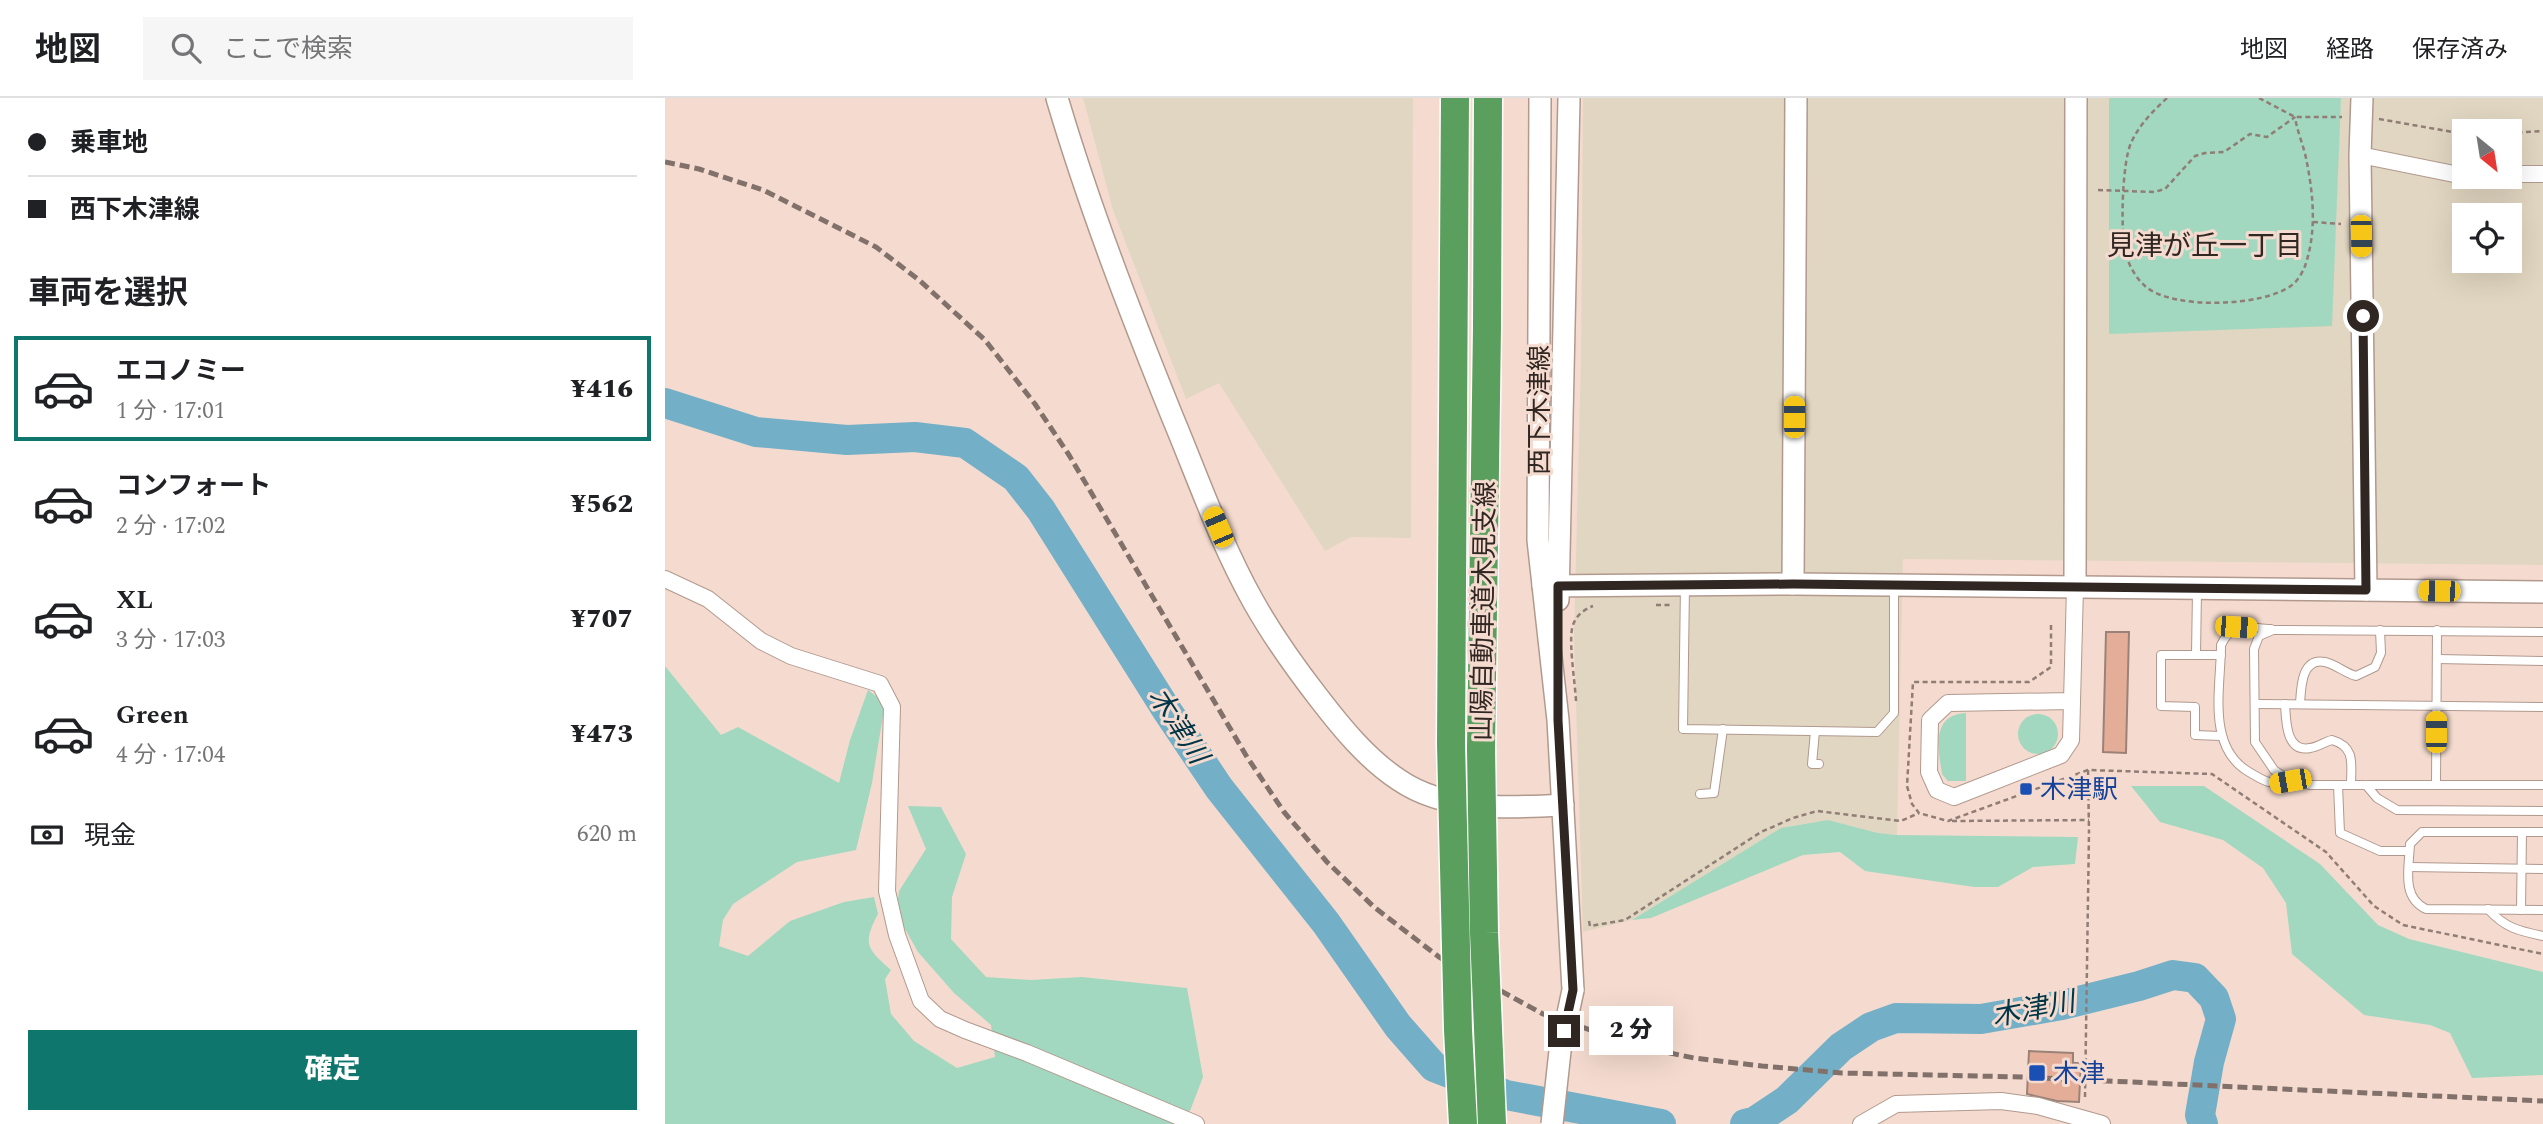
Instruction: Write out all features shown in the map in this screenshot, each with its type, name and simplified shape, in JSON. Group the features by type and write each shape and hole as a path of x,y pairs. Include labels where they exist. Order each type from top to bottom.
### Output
{"highway":[{"name":"山陽自動車道木見支線","path":"1455,98 1451,744 1463,1124"},
{"name":"山陽自動車道木見支線","path":"1488,98 1481,748 1483,933 1492,1124"}],"street":[{"path":"1057,98 1076,163 1127,306 1228,552 1252,600 1285,654 1363,751 1399,781 1438,799 1504,808 1563,805"},
{"name":"西下木津線","path":"1540,98 1538,540 1551,586"},
{"name":"西下木津線","path":"1552,1124 1560,1051 1573,990 1551,586 1569,98"},
{"path":"1793,584 1796,98"},
{"path":"2071,701 1948,703 1930,720 1929,772 1937,790 1954,797 2061,755 2071,740 2075,587 2076,98"},
{"path":"2362,98 2360,155 2366,590"},
{"path":"2360,155 2452,174"},
{"path":"2522,174 2543,174"},
{"path":"665,579 708,599 761,641 791,656 880,684 892,707 887,891 897,935 921,1001 940,1019 1196,1124"},
{"path":"1551,586 1793,584 2543,592"},
{"path":"1861,1124 1896,1104 2001,1101 2038,1106 2102,1124"}],"lane":[{"path":"1685,585 1683,729 1877,732 1894,713 1894,586"},
{"path":"2196,655 2197,588"},
{"path":"2543,632 2273,630 2236,627 2227,633 2221,645 2219,730 2225,747 2238,766 2270,784 2290,781 2311,785 2543,785"},
{"path":"2273,630 2259,636 2254,649 2255,742 2274,770 2290,781"},
{"path":"2300,704 2301,679 2308,668 2316,663 2328,663 2356,676 2375,667 2381,653 2381,630"},
{"path":"2436,785 2437,631"},
{"path":"2221,655 2161,655 2161,706 2195,707 2195,736 2221,736"},
{"path":"2437,659 2543,660"},
{"path":"2255,704 2543,707"},
{"path":"2285,704 2287,733 2294,743 2303,749 2315,748 2332,740 2343,743 2349,751 2351,785"},
{"path":"1700,794 1714,793 1723,729"},
{"path":"1815,731 1812,764 1819,764"},
{"path":"2338,785 2340,833 2380,851 2409,851"},
{"path":"2367,785 2377,798 2397,810 2543,811"},
{"path":"2543,832 2423,832 2410,844 2408,886 2416,904 2426,909 2543,910"},
{"path":"2521,910 2522,832"},
{"path":"2409,867 2543,869"},
{"path":"2489,909 2500,923 2522,932 2543,936"}],"path":[{"path":"2167,98 2143,123 2127,156 2124,190 2125,254 2133,273 2157,295 2207,303 2248,302 2275,295 2294,284 2305,267 2313,222 2306,156 2295,117"},
{"path":"2259,98 2295,117 2343,117"},
{"path":"2098,190 2154,192 2165,189 2195,156 2224,152 2250,134 2267,137 2295,117"},
{"path":"2379,119 2452,132"},
{"path":"2522,132 2543,131"},
{"path":"2313,222 2341,224"},
{"path":"1577,709 1572,628 1584,610 1595,605"},
{"path":"1646,605 1671,606"},
{"path":"1919,813 1907,786 1913,682 2029,682 2051,667 2051,625"},
{"path":"1948,821 2088,770 2212,774 2326,852 2374,906 2403,925 2543,954"},
{"path":"2085,1097 2088,770"},
{"path":"1589,912 1590,926 1625,920 1761,832 1818,811 1901,821 1919,813 1948,821 2088,820"}],"shaded area":[{"path":"1083,98 1413,98 1411,538 1351,537 1325,551 1219,383 1186,399 1113,210"},
{"path":"1583,98 2543,98 2543,565 1903,559 1897,835 1828,820 1781,828 1632,920 1583,932 1574,638 1581,357"}],"green space":[{"path":"2109,98 2341,98 2332,326 2109,334"},
{"path":"665,666 721,735 738,727 839,783 850,740 868,690 885,703 872,783 856,850 797,862 733,904 723,920 719,946 748,956 790,921 844,902 874,897 878,914 870,932 869,945 891,970 885,979 891,1014 914,1041 957,1068 995,1057 991,1025 954,993 918,952 896,913 899,891 926,849 908,806 941,807 966,854 952,897 951,939 986,977 1031,980 1082,977 1187,988 1203,1077 1185,1124 665,1124"},
{"path":"1966,713 1966,781 1948,781 1942,774 1939,734 1947,720"},
{"path":"2038,714 2046,715 2052,720 2057,726 2057,742 2052,748 2046,753 2038,754 2030,753 2024,748 2019,742 2018,734 2019,726 2024,720 2030,715"},
{"path":"2131,786 2204,786 2320,864 2378,925 2409,939 2543,972 2543,1075 2472,1078 2450,1033 2430,1025 2364,1015 2292,954 2286,903 2263,868 2223,840 2160,822"},
{"path":"1828,820 1897,835 2078,837 2075,864 2033,867 1998,887 1974,887 1865,871 1840,852 1803,855 1651,918 1632,920 1781,828"}],"building":[{"path":"2106,632 2129,632 2126,753 2103,752"},
{"path":"2029,1051 2073,1053 2073,1063 2081,1063 2079,1102 2057,1101 2027,1094"}],"waterway":[{"name":"木津川","path":"665,403 756,432 847,440 915,437 965,443 1016,478 1041,510 1219,788 1326,923 1398,1026 1434,1067 1506,1095 1661,1124"},
{"name":"木津川","path":"1745,1124 1754,1122 1787,1100 1841,1047 1871,1027 1896,1018 1981,1019 2062,1005 2173,975 2195,978 2214,998 2221,1019 2209,1062 2200,1115 2203,1124"}],"railway":[{"path":"665,162 699,169 763,190 876,247 919,280 985,340 1035,404 1069,455 1247,757 1284,812 1327,862 1374,907 1439,957 1543,1014 1641,1047 1694,1058 1842,1073 2022,1077 2543,1101"}],"place":[{"name":"木津駅","path":"2026,789"},
{"name":"木津","path":"2037,1073"}],"district":[{"name":"見津が丘一丁目","path":"2205,245"}],"route":[{"path":"1564,1031 1573,990 1558,720 1558,586 1793,584 2366,590 2363,316"}]}
